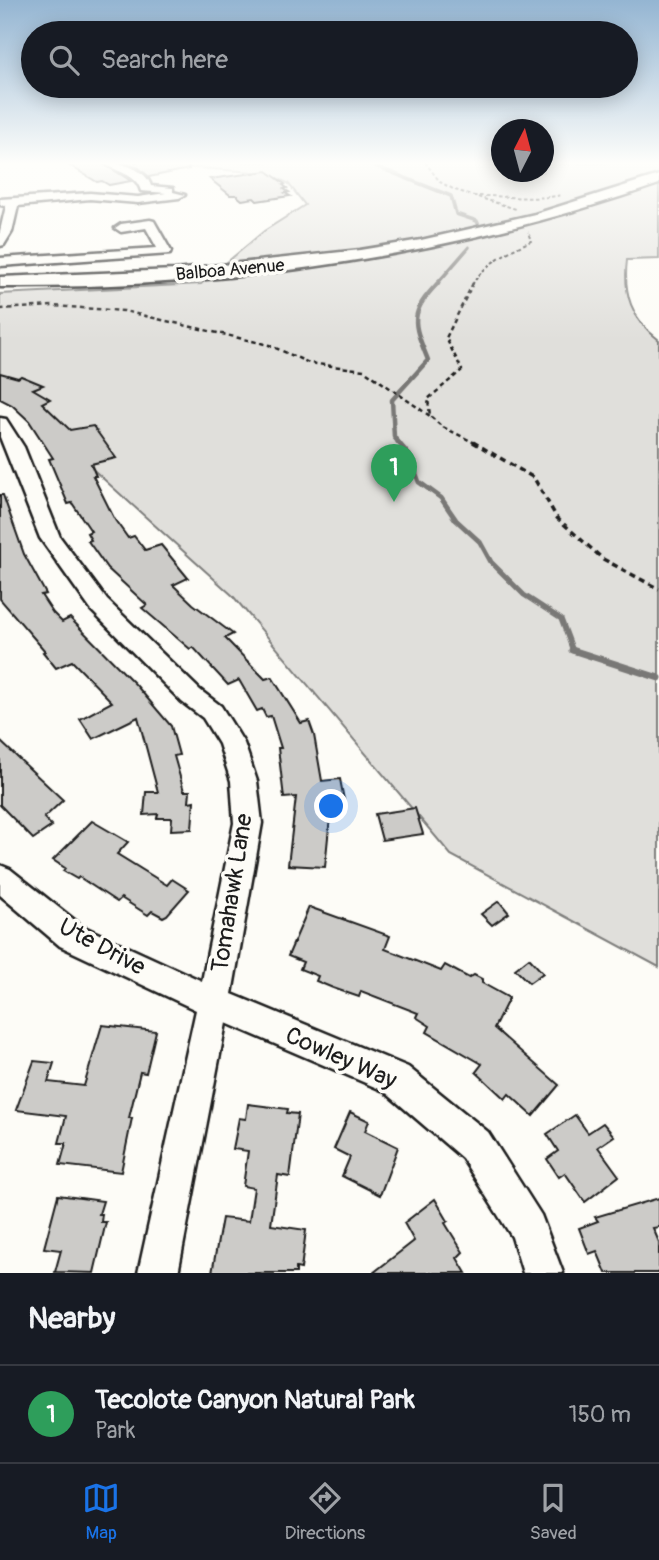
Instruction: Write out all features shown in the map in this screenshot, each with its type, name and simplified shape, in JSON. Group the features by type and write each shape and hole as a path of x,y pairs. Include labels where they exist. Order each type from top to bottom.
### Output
{"main road":[{"name":"Balboa Avenue","path":"2,271 62,282 199,273 364,255 466,237 527,221"},
{"name":"Balboa Avenue","path":"0,290 84,288 269,274 372,261 527,230 553,221"}],"street":[{"path":"2,271 20,244 0,242 6,232 6,221"},
{"path":"2,271 165,251 149,224 121,228"},
{"name":"Tomahawk Lane","path":"0,423 15,447 50,538 99,605 191,696 212,712 231,743 244,781 248,823 158,1273"},
{"name":"Ute Drive","path":"0,878 71,936 214,1002"},
{"name":"Cowley Way","path":"214,1002 396,1079 475,1145 528,1228 543,1273"}],"path":[{"path":"430,416 428,399 459,376 461,370 446,338 458,317 459,309 470,294 477,276 520,245 531,241 527,230"},
{"path":"0,309 54,306 124,311 270,345 309,363 364,370 442,426 479,444 534,478 558,518 603,559 659,589"}],"shaded area":[{"path":"279,221 659,221 659,259 627,260 626,283 636,314 649,332 659,340 659,967 451,855 233,596 25,408 0,389 0,294 201,284"}],"building":[{"path":"0,373 18,378 21,376 43,385 33,389 50,399 42,403 70,430 93,426 116,458 91,464 96,476 93,476 115,520 128,538 134,536 145,550 161,545 188,578 173,585 233,634 225,638 265,679 272,677 301,723 309,721 322,781 340,779 345,805 331,807 325,867 288,865 296,797 284,798 278,748 281,748 271,716 266,717 262,709 257,711 239,680 228,685 193,647 190,649 142,608 147,605 107,568 88,541 91,540 87,533 91,531 72,503 68,504 49,459 53,458 29,421 12,405 0,399"},
{"path":"0,495 3,495 24,554 46,594 41,595 53,613 62,622 70,618 136,685 171,726 179,755 174,756 184,791 190,791 189,802 194,801 192,829 171,830 172,818 157,818 158,814 144,815 146,792 158,792 138,717 93,739 80,719 112,702 72,661 56,668 43,652 45,651 0,599"},
{"path":"0,741 63,800 44,818 52,826 33,839 0,805"},
{"path":"415,808 423,834 382,840 375,814"},
{"path":"92,821 128,842 117,854 167,885 172,879 189,890 167,915 163,917 152,911 148,915 121,898 117,902 79,877 77,879 63,871 65,868 53,860"},
{"path":"499,901 509,913 492,925 481,914"},
{"path":"309,907 390,936 385,949 441,971 445,965 469,978 474,975 482,979 482,983 509,998 494,1028 559,1085 533,1116 509,1094 505,1099 476,1072 482,1064 427,1032 430,1026 416,1017 418,1013 361,991 359,997 316,981 318,976 300,969 303,962 288,956"},
{"path":"529,958 543,973 529,983 515,969"},
{"path":"102,1025 156,1031 146,1073 140,1072 129,1118 132,1118 121,1172 60,1165 66,1143 59,1143 66,1116 16,1110 34,1061 54,1063 48,1082 84,1086"},
{"path":"248,1104 288,1109 287,1113 298,1114 290,1177 278,1175 271,1225 306,1230 301,1269 296,1268 296,1273 212,1273 222,1218 249,1221 254,1188 243,1186 248,1151 233,1149 239,1118 246,1119"},
{"path":"350,1112 369,1121 365,1131 398,1147 380,1195 342,1176 350,1157 334,1149"},
{"path":"575,1115 588,1133 603,1123 614,1136 598,1147 619,1176 585,1202 565,1173 559,1177 547,1159 558,1151 547,1134"},
{"path":"58,1195 103,1201 99,1214 102,1214 101,1222 106,1222 94,1273 55,1272 61,1250 44,1248"},
{"path":"659,1198 659,1227 653,1228 659,1242 659,1273 606,1273 597,1251 589,1254 579,1228 598,1221 595,1217"},
{"path":"435,1199 448,1221 445,1223 463,1252 457,1258 466,1273 373,1273 414,1241 404,1223"}],"waterway":[{"path":"477,221 481,230"},
{"path":"436,285 469,247"},
{"path":"400,444 394,437 392,400 428,360 419,337 416,319 422,303 438,283"},
{"path":"398,442 409,455 419,482 441,498 456,520 480,542 491,562 524,595 561,619 573,650"},
{"path":"573,650 659,678"}],"place":[{"name":"Tecolote Canyon Natural Park","path":"394,502"}]}
